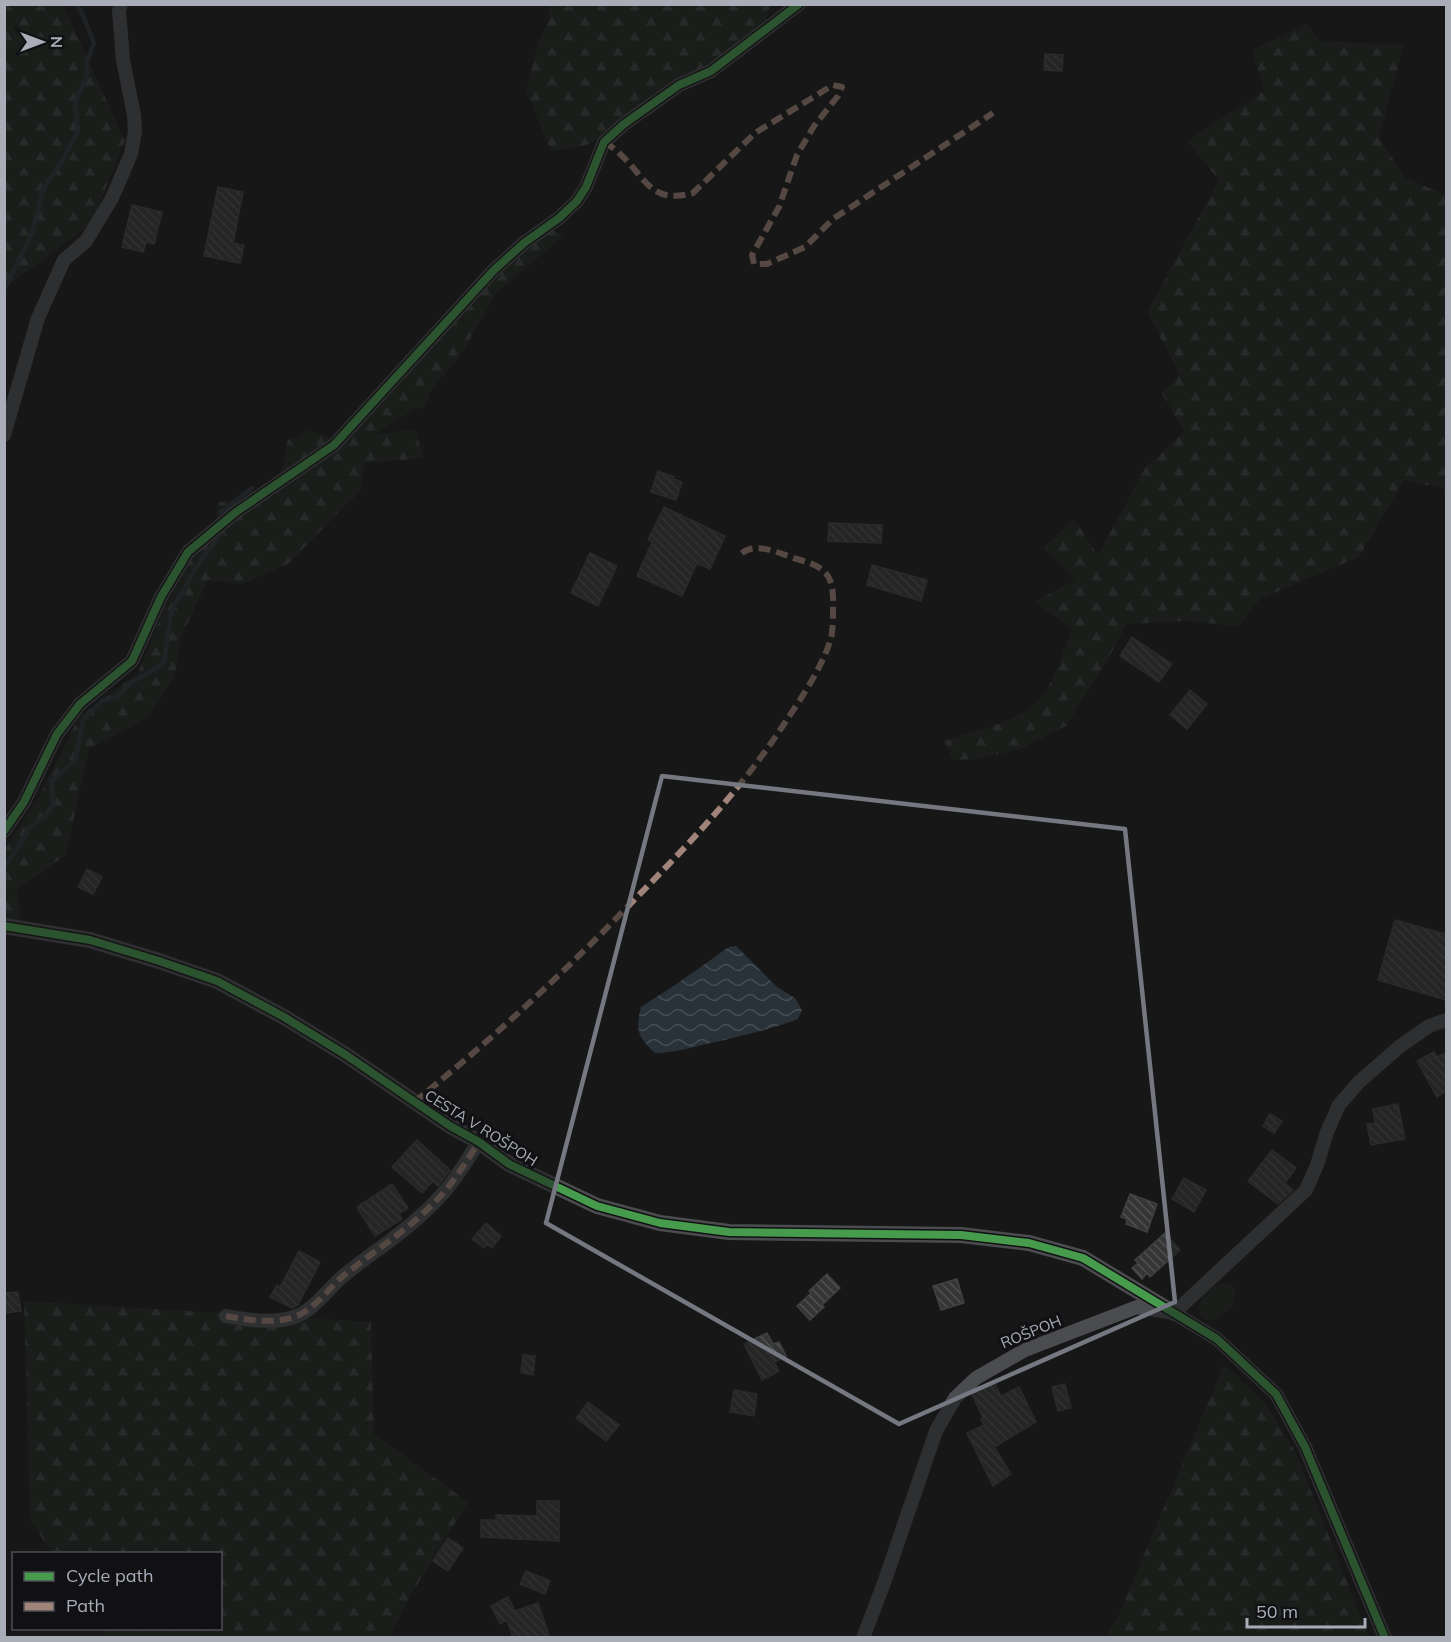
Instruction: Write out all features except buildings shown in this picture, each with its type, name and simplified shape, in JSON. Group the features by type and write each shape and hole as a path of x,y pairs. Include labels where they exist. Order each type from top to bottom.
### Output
{"street":[{"path":"4,435 38,318 64,260 86,241 112,198 131,154 135,131 134,116 123,60 119,11 121,4"},
{"path":"4,831 24,802 57,734 80,704 132,661 161,597 188,552 237,512 334,445 493,271 577,201 604,142 624,124 679,85 711,71 799,4"},
{"name":"CESTA V ROŠPOH","path":"4,926 90,940 217,981 284,1017 346,1055 509,1164 597,1206 660,1223 729,1232 960,1235 1029,1243 1083,1258 1174,1313"},
{"path":"1385,1638 1305,1447 1276,1394 1217,1339 1174,1313 1306,1190 1339,1105 1359,1082 1416,1035 1429,1026 1446,1020"},
{"path":"226,1316 272,1320 292,1318 304,1312 345,1275 428,1209 451,1184 479,1142"},
{"name":"ROŠPOH","path":"863,1638 936,1431 955,1398 976,1378 1025,1350 1137,1307 1174,1313"}],"highlighted area":[{"path":"662,776 1125,829 1175,1302 899,1424 546,1223"}],"green space":[{"path":"5,5 63,5 125,141 91,224 5,288"},
{"path":"549,5 770,5 765,24 651,114 584,146 551,151 526,91 538,43 549,20"},
{"path":"1306,24 1321,41 1404,45 1379,137 1404,177 1446,195 1446,489 1404,480 1359,557 1260,599 1238,626 1184,621 1127,624 1066,726 1018,750 975,759 953,760 944,741 999,724 1025,711 1044,694 1055,672 1072,629 1034,602 1075,580 1043,548 1074,519 1098,555 1145,468 1184,432 1162,393 1180,375 1147,312 1219,180 1187,141 1264,91 1252,50"},
{"path":"550,230 565,234 495,295 461,355 432,389 425,407 413,410 376,434 415,429 424,458 364,463 361,490 288,564 243,584 208,580 181,637 175,676 148,718 89,749 66,855 17,889 21,920 5,918 5,849 37,800 79,717 138,673 164,609 196,550 212,540 219,502 275,496 288,440 310,430 342,442 520,251"},
{"path":"1226,1282 1233,1285 1236,1291 1233,1306 1217,1320 1204,1320 1199,1308 1203,1296 1214,1287"},
{"path":"24,1301 371,1322 374,1434 468,1502 412,1593 390,1637 107,1637 102,1630 222,1630 222,1552 51,1552 30,1520"},
{"path":"1224,1364 1265,1402 1296,1453 1369,1637 1105,1637 1118,1617"}],"water":[{"path":"736,946 777,987 795,998 802,1010 798,1019 733,1038 676,1051 655,1053 639,1033 638,1022 641,1007 729,947"}],"waterway":[{"path":"4,290 32,233 44,187 62,161 78,131 75,102 87,76 87,62 94,43 76,4"},
{"path":"221,512 252,488"},
{"path":"4,868 28,829 44,817 54,804 51,781 75,761 83,720 103,700 118,697 129,684 164,663 171,612 197,566 221,534"}],"marked path":[{"path":"604,142 658,192 679,196 693,193 755,133 833,85 842,87 838,96 814,126 797,155 779,207 752,255 754,264 767,264 805,247 833,219 993,113"},
{"path":"414,1102 529,1003 584,951 677,855 753,768 812,681 832,635 833,599 828,576 823,570 808,562 767,549 752,549 739,556"},
{"path":"226,1316 269,1321 294,1317 308,1310 343,1276 434,1203 454,1179 479,1142"}],"cycle path":[{"path":"4,831 24,802 57,734 80,704 132,661 161,597 188,552 236,512 334,445 493,271 577,201 586,187 604,142 624,124 679,85 711,71 799,4"},
{"path":"4,926 90,940 217,981 284,1017 346,1055 509,1164 597,1206 660,1223 729,1232 961,1235 1029,1243 1083,1258 1217,1339 1276,1394 1305,1447 1385,1638"}]}
